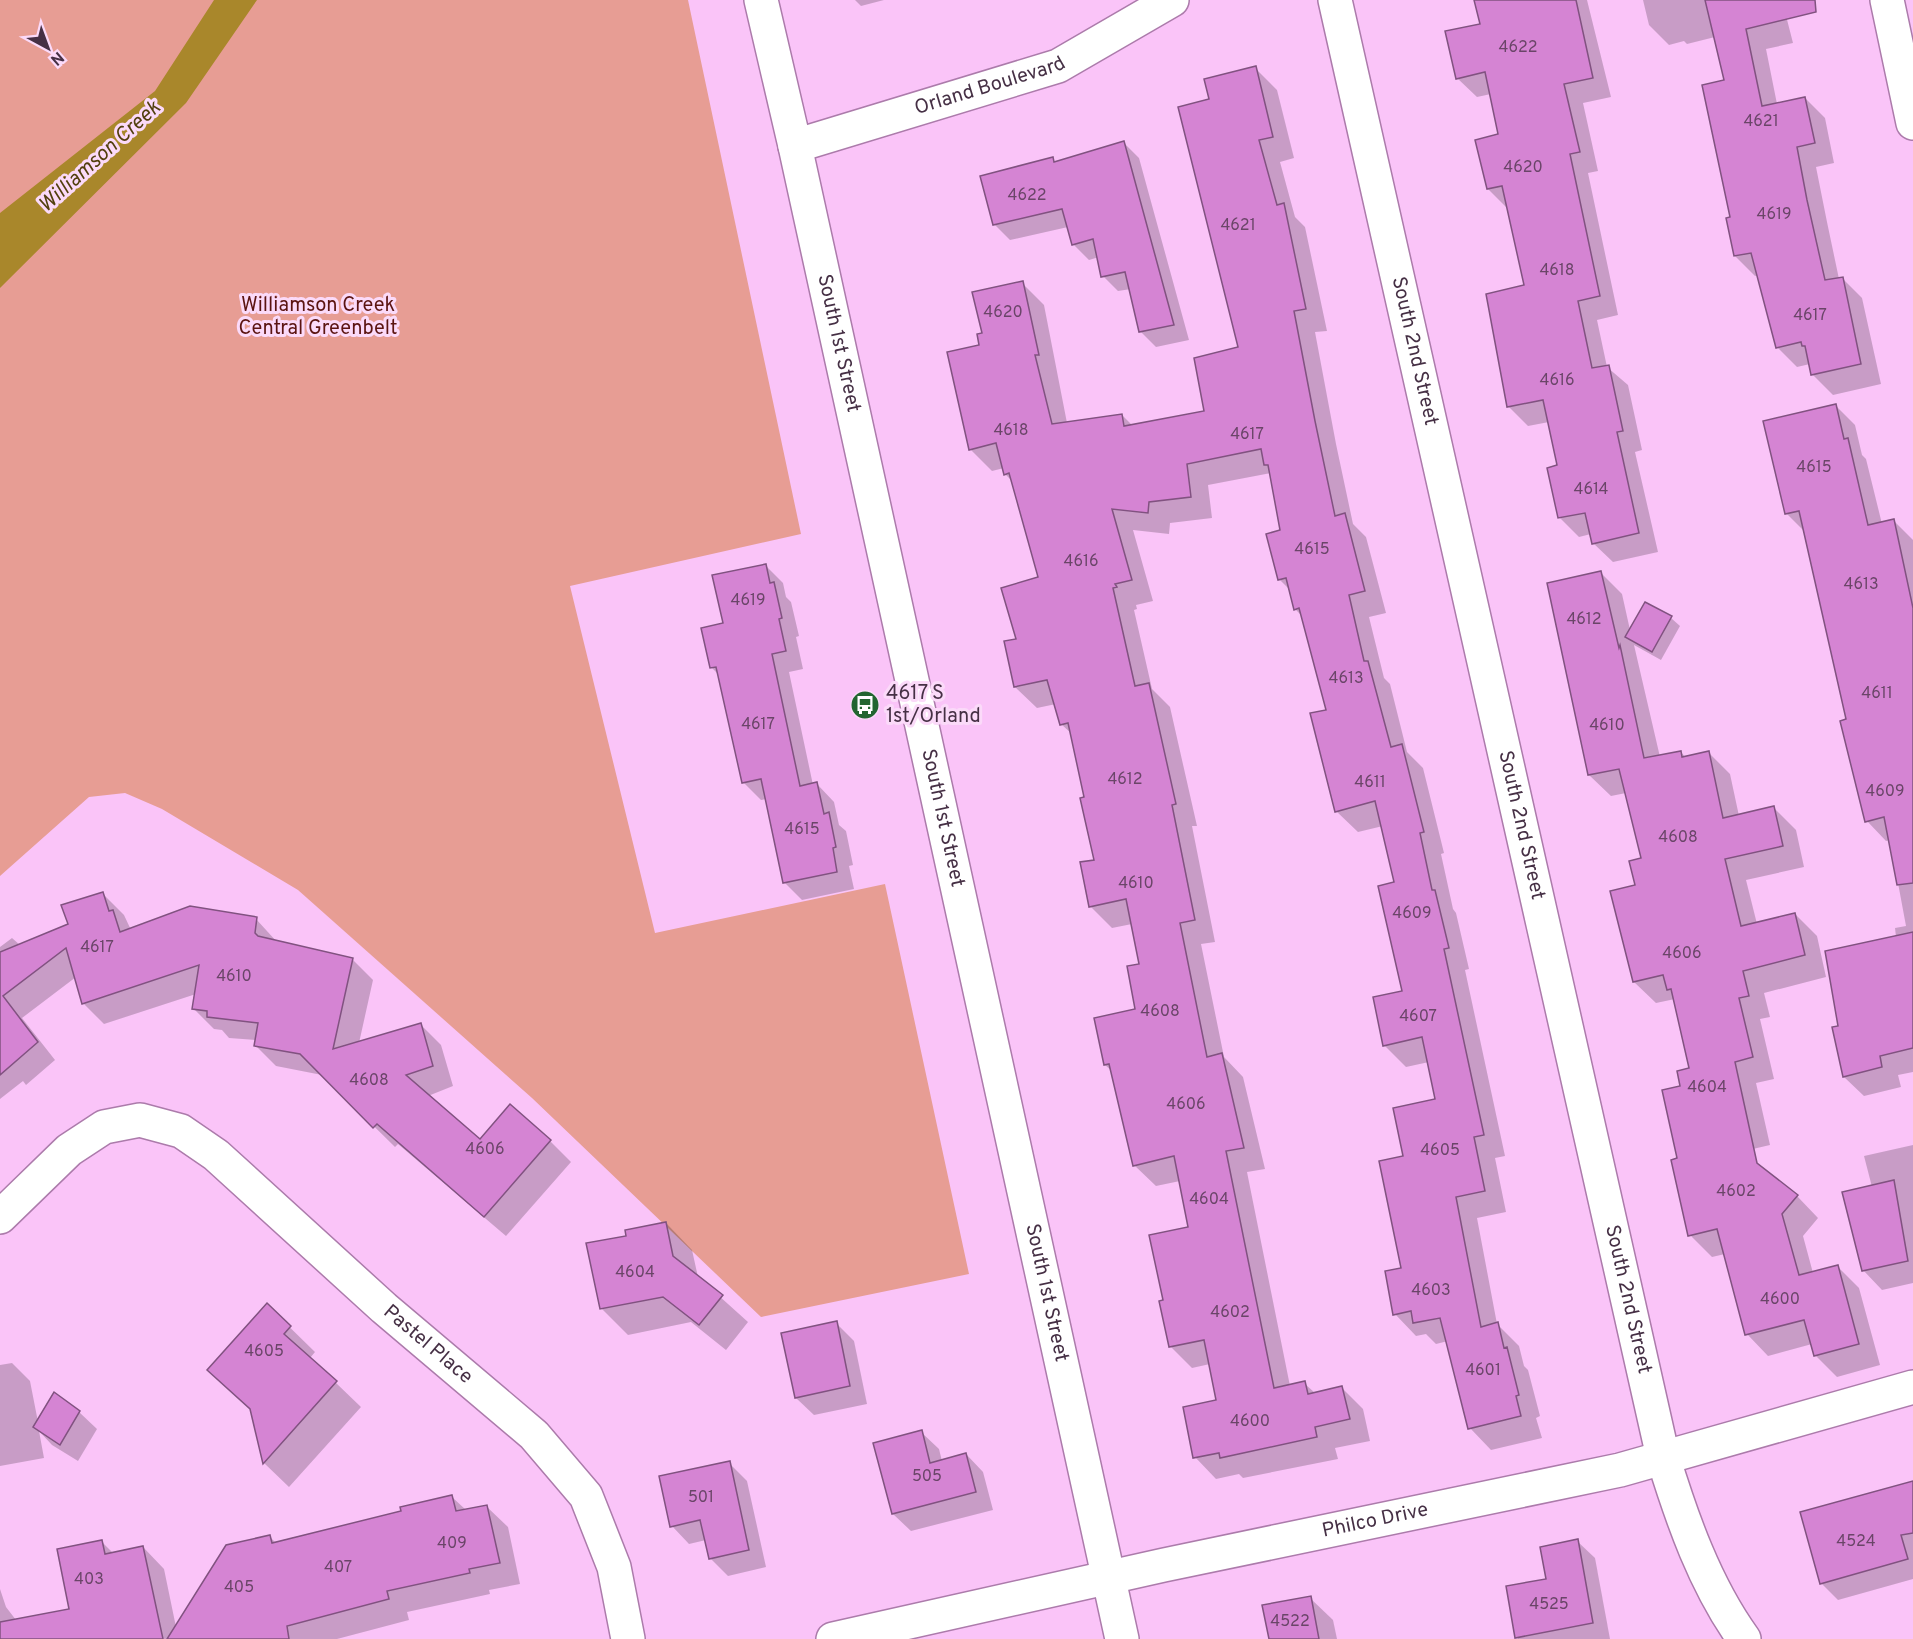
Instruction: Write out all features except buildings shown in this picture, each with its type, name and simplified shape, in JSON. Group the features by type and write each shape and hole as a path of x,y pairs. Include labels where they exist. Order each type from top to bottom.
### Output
{"street":[{"name":"South 1st Street","path":"761,0 1122,1639"},
{"name":"Orland Boulevard","path":"795,146 1058,66 1172,0"},
{"name":"South 2nd Street","path":"1335,0 1663,1456 1694,1547 1734,1625 1744,1639"},
{"path":"1887,0 1913,123"},
{"name":"Pastel Place","path":"0,1217 69,1150 104,1127 140,1120 181,1131 216,1155 384,1308 534,1435 586,1496 614,1567 628,1639"},
{"name":"Philco Drive","path":"833,1639 1164,1565 1620,1470 1663,1456 1913,1388"}],"green space":[{"name":"Williamson Creek Central Greenbelt","path":"0,0 688,0 801,534 570,586 655,933 885,884 969,1274 761,1317 532,1098 298,890 162,809 125,793 89,797 0,876"}],"water":[{"name":"Williamson Creek","path":"214,0 257,0 186,103 0,288 0,213 155,91"}],"place":[{"name":"4617 S 1st/Orland","path":"865,705"}]}
